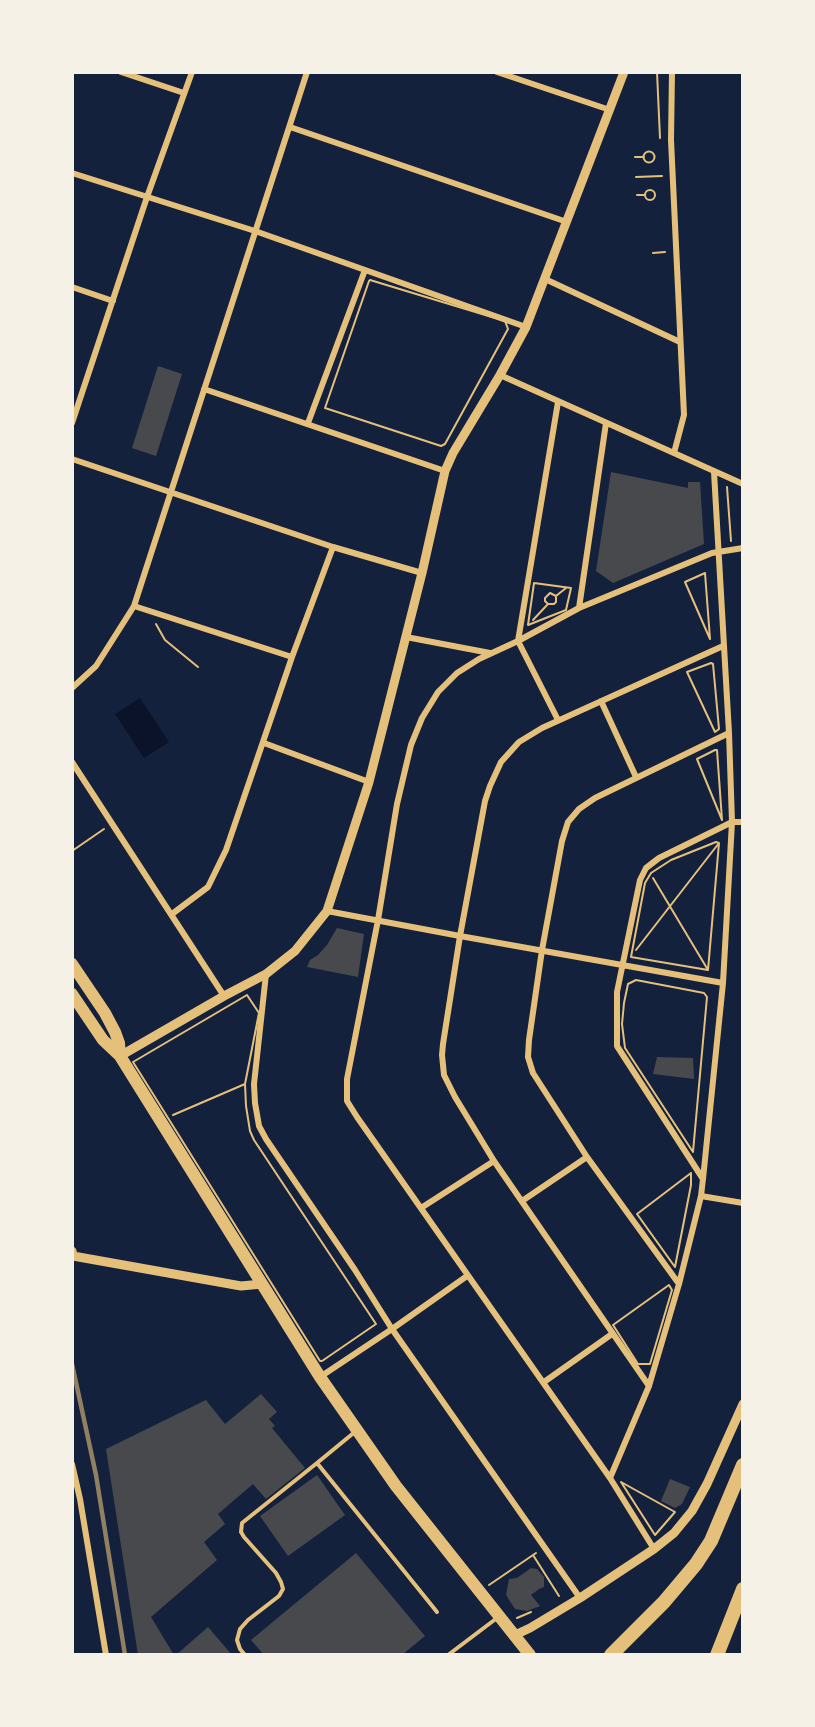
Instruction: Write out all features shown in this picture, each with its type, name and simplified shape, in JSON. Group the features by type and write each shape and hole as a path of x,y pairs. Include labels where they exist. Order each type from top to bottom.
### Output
{"highway":[{"path":"611,1655 664,1602 696,1564 711,1541 743,1465"},
{"path":"717,1655 743,1589"}],"main road":[{"path":"72,964 115,1032 120,1056"},
{"path":"72,994 103,1040 120,1056 320,1377 357,1431 396,1486 531,1655"}],"street":[{"path":"121,72 184,93"},
{"path":"72,423 147,197 192,72"},
{"path":"72,688 96,666 134,606 307,72"},
{"path":"497,72 509,74 610,110"},
{"path":"120,1056 266,974 295,951 327,910 369,782 422,573 445,471 453,453 526,327 624,72"},
{"path":"672,72 671,140 684,415 674,453"},
{"path":"290,127 567,222"},
{"path":"72,173 255,231 526,327"},
{"path":"308,423 365,270"},
{"path":"545,279 680,342"},
{"path":"72,287 113,301"},
{"path":"500,375 743,484"},
{"path":"204,389 445,471"},
{"path":"558,402 518,641 558,720"},
{"path":"579,608 606,423"},
{"path":"72,459 333,547 422,573"},
{"path":"610,1478 649,1386 679,1284 704,1179 723,983 732,822 714,472"},
{"path":"172,914 208,887 226,850 292,657 333,547"},
{"path":"654,1549 610,1478 544,1382 357,1117 348,1101 347,1079 378,920 397,804 411,745 433,698 457,673 579,608 712,553 743,548"},
{"path":"134,606 292,657"},
{"path":"406,637 491,653"},
{"path":"649,1386 494,1161 449,1086 442,1064 442,1044 485,801 495,773 510,751 530,734 558,720 723,646"},
{"path":"601,701 636,777"},
{"path":"679,1284 587,1157 532,1073 528,1057 529,1040 542,950 562,841 568,822 585,804 729,733"},
{"path":"264,743 369,782"},
{"path":"72,762 224,996"},
{"path":"704,1179 617,1046 618,992 640,880 646,868 659,858 732,822 743,822"},
{"path":"327,910 723,983"},
{"path":"266,974 254,1084 259,1126 392,1329 580,1598"},
{"path":"522,1201 587,1157"},
{"path":"421,1208 494,1161"},
{"path":"701,1196 743,1203"},
{"path":"72,1255 241,1286 262,1284"},
{"path":"320,1377 467,1276"},
{"path":"544,1382 612,1334"},
{"path":"515,1635 580,1598 674,1533 692,1511 707,1484 743,1404"},
{"path":"72,1464 106,1655"}],"lane":[{"path":"245,1655 237,1640 240,1629 279,1596 283,1589 276,1573 243,1537 242,1523 357,1431"},
{"path":"317,1463 437,1612"},
{"path":"448,1655 500,1616"}],"path":[{"path":"657,72 660,144"},
{"path":"635,158 644,157 649,152 654,157"},
{"path":"644,157 644,160 651,162 654,157 661,156"},
{"path":"636,177 662,176 663,185"},
{"path":"645,195 650,190 655,195"},
{"path":"637,195 645,195"},
{"path":"645,195 648,200 652,200 655,195"},
{"path":"655,195 664,195"},
{"path":"653,253 667,252"},
{"path":"370,280 505,321 508,329 445,444 441,446 326,408 370,280"},
{"path":"727,487 731,544"},
{"path":"705,573 710,639 694,601 685,582 705,573"},
{"path":"534,583 571,588 566,610 528,625 534,583"},
{"path":"556,596 566,588"},
{"path":"548,604 545,598 547,595 556,596"},
{"path":"528,625 548,604 552,605 556,602 556,596"},
{"path":"152,618 165,640 198,667"},
{"path":"687,672 715,732"},
{"path":"715,750 717,750 722,820 697,759 715,750"},
{"path":"72,851 107,827"},
{"path":"631,957 645,883 651,873 671,860 718,843"},
{"path":"631,957 718,843"},
{"path":"708,970 718,843"},
{"path":"651,873 708,970"},
{"path":"631,957 708,970"},
{"path":"636,980 704,993 706,997 700,1083 693,1152 625,1048 622,1024 628,984 636,980"},
{"path":"168,1117 245,1084"},
{"path":"691,1173 692,1185 675,1267 637,1214 691,1173"},
{"path":"669,1285 672,1290 650,1364 638,1364 613,1325 669,1285"},
{"path":"320,1361 325,1360 376,1324"},
{"path":"621,1482 675,1512"},
{"path":"487,1586 540,1551"},
{"path":"532,1556 559,1596"}],"water":[{"path":"140,698 169,742 144,758 115,714"}],"building":[{"path":"158,366 182,374 156,456 132,448"},
{"path":"611,472 688,488 688,482 700,482 704,544 613,583 596,571"},
{"path":"337,928 364,934 358,977 307,967 310,960 327,945"},
{"path":"657,1057 693,1058 694,1079 653,1074"},
{"path":"261,1394 277,1412 269,1419 275,1426 272,1428 305,1468 266,1499 253,1484 218,1514 225,1524 204,1542 217,1560 151,1617 174,1655 138,1655 106,1449 206,1400 225,1424"},
{"path":"317,1475 345,1515 288,1556 260,1516"},
{"path":"670,1479 690,1487 682,1504 675,1508 661,1501"},
{"path":"356,1553 425,1636 402,1655 264,1655 251,1640"},
{"path":"531,1568 537,1569 544,1577 544,1587 531,1595 540,1606 527,1611 515,1609 506,1595 509,1579 517,1578"},
{"path":"208,1627 232,1655 176,1655"}],"railway":[{"path":"72,1364 96,1475 125,1655"}]}
